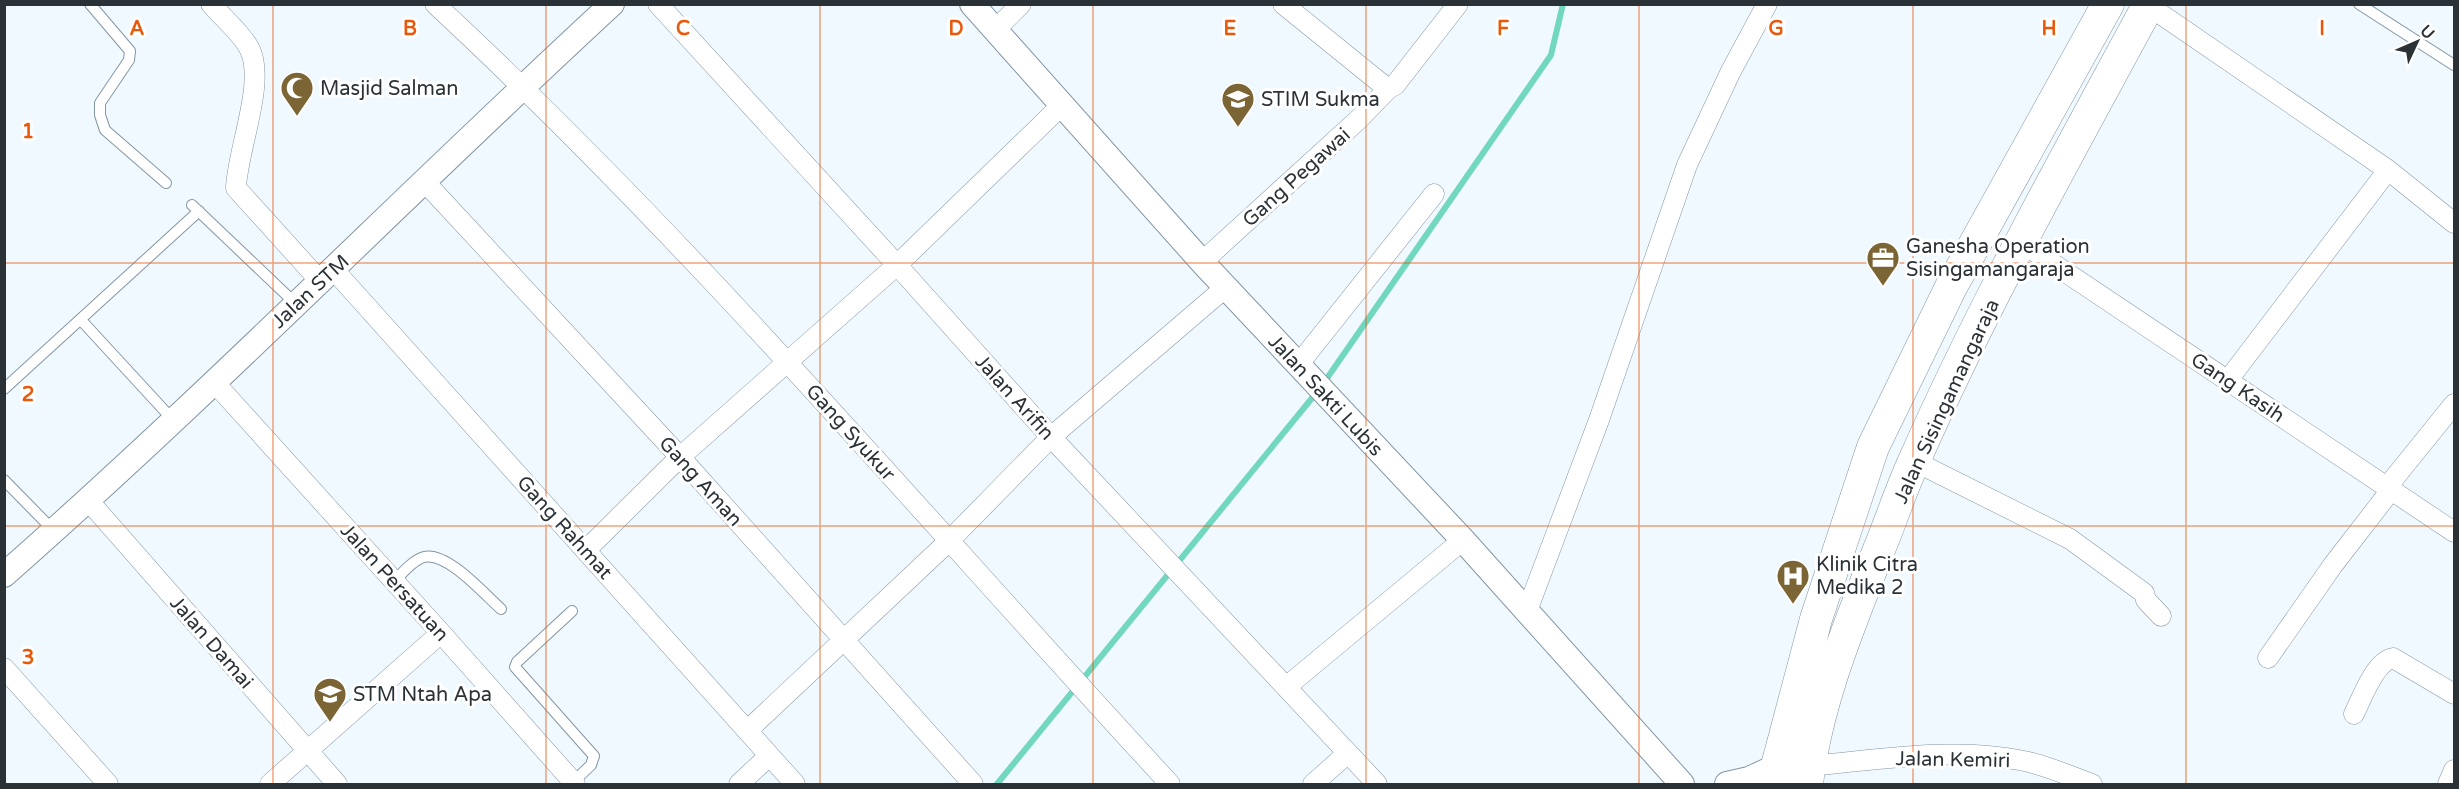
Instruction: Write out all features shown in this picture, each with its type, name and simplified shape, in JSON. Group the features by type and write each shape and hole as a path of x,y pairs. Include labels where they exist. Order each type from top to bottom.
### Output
{"main road":[{"path":"1777,775 1816,620 1874,447 1951,287 2108,4"},
{"name":"Jalan Sisingamangaraja","path":"1808,775 1826,696 1850,624 1914,461 1965,352 2149,5"}],"street":[{"name":"Gang Rahmat","path":"211,4 248,47 254,61 256,80 236,188 327,276 586,550 795,784"},
{"name":"Gang Syukur","path":"435,4 523,86 788,362 1066,672 1170,784"},
{"name":"Jalan STM","path":"4,575 174,421 523,86 612,4"},
{"name":"Jalan Arifin","path":"658,4 1051,437 1377,784"},
{"name":"Jalan Sakti Lubis","path":"972,4 1202,262 1527,610 1678,783"},
{"path":"995,30 1021,4"},
{"path":"1283,4 1388,89"},
{"name":"Gang Pegawai","path":"1202,262 1395,85 1458,4"},
{"path":"1527,610 1599,420 1687,165 1730,73 1767,4"},
{"path":"2149,5 2388,170 2454,223"},
{"path":"586,550 680,457 897,265 1061,106"},
{"path":"2228,380 2388,170"},
{"name":"Gang Aman","path":"424,181 680,457 843,642 973,784"},
{"path":"1301,368 1434,194"},
{"name":"Gang Kasih","path":"2022,243 2454,532"},
{"path":"748,730 949,541 1051,437 1226,287"},
{"name":"Jalan Persatuan","path":"214,382 574,783"},
{"path":"2268,658 2389,488 2454,404"},
{"path":"1914,461 2070,539 2144,593 2146,600 2161,616"},
{"name":"Jalan Damai","path":"87,499 337,784"},
{"path":"1286,687 1463,540"},
{"path":"270,784 441,633"},
{"path":"2354,714 2378,668 2386,659 2392,658 2454,694"},
{"path":"4,668 108,784"},
{"path":"1313,784 1348,753"},
{"name":"Jalan Kemiri","path":"1808,775 1925,755 1978,756 2019,760 2047,767 2092,784"},
{"path":"739,784 769,756"},
{"path":"2448,784 2454,770"},
{"path":"1727,784 1777,775"}],"lane":[{"path":"90,4 130,51 129,60 100,103 100,116 105,130 166,183"},
{"path":"2359,4 2454,65"},
{"path":"4,389 81,320 195,208 296,304"},
{"path":"81,320 174,421"},
{"path":"4,480 54,531"},
{"path":"394,581 425,556 435,558 458,569 501,609"},
{"path":"572,611 517,662 515,667 594,756 591,765 574,783"}],"waterway":[{"path":"1323,384 1551,55 1563,4"},
{"path":"997,784 1317,392"}],"place":[{"name":"Masjid Salman","path":"297,117"},
{"name":"STIM Sukma","path":"1238,128"},
{"name":"Ganesha Operation Sisingamangaraja","path":"1883,287"},
{"name":"Klinik Citra Medika 2","path":"1793,605"},
{"name":"STM Ntah Apa","path":"330,723"}]}
